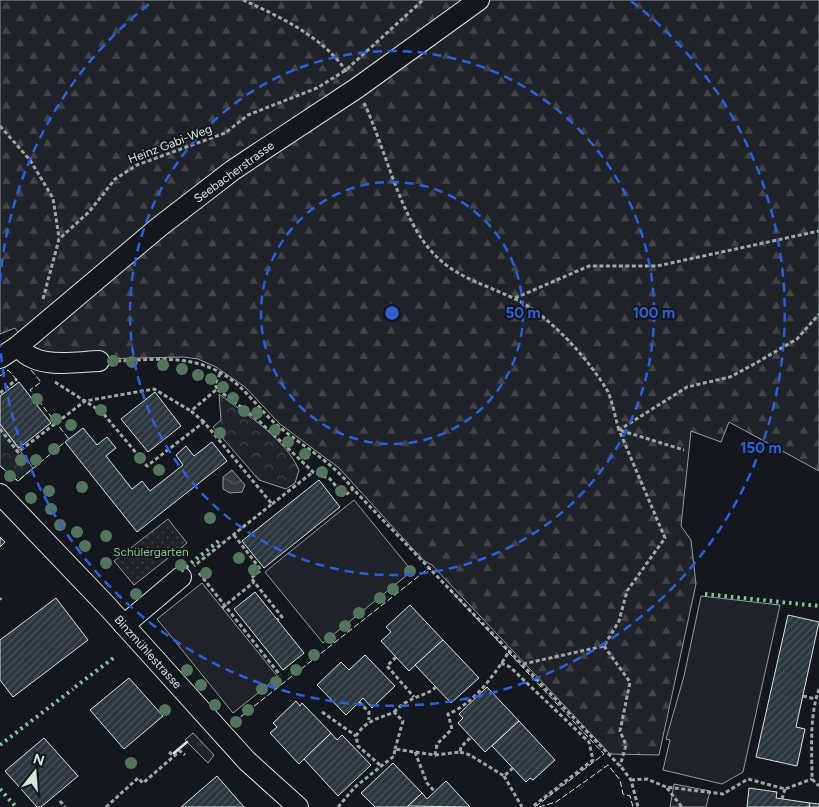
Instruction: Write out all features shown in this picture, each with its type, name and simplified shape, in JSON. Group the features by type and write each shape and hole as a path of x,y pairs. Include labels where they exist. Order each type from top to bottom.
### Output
{"street":[{"name":"Seebacherstrasse","path":"0,358 26,352 159,227 233,170 357,88 479,0"},
{"path":"26,352 45,363 99,361"},
{"name":"Binzmühlestrasse","path":"0,494 124,624 247,761 298,807"},
{"path":"124,624 187,572"}],"path":[{"path":"244,0 287,20 326,50 346,70 375,126 410,221 434,255 471,280 515,298 550,322 584,358 608,392 619,430 665,538 627,591 619,621 604,646 523,664"},
{"name":"Heinz Gabi-Weg","path":"59,239 89,212 115,179 126,170 225,133 248,115 317,88 346,70 423,0"},
{"path":"0,126 30,160 53,198 59,239 40,304"},
{"path":"515,298 589,266 657,266 819,231"},
{"path":"619,430 687,387 730,377 756,363 796,339 819,314"},
{"path":"26,352 50,378 102,412 147,466 204,422"},
{"path":"99,361 187,360 221,372 242,388 277,425 340,472 353,489 620,766 631,780 638,807"},
{"path":"221,372 215,384 217,389 257,419 313,472 330,479 344,496 353,489"},
{"path":"0,393 16,379"},
{"path":"2,429 18,452 86,401 154,389 204,422 272,504"},
{"path":"191,412 217,389"},
{"path":"619,430 684,450"},
{"path":"280,675 223,607 187,572 313,472"},
{"path":"234,535 261,570 251,578 282,617 277,620"},
{"path":"223,607 254,582"},
{"path":"604,646 630,682 620,731 626,745 620,766"},
{"path":"435,755 437,744 452,729 448,714 457,710 485,685 510,650"},
{"path":"396,657 387,666 414,696"},
{"path":"501,662 510,667 589,742 593,760 532,807"},
{"path":"369,720 378,719 394,712 414,696 430,692 436,687"},
{"path":"819,689 816,699 812,739 812,780 819,786"},
{"path":"803,696 816,699"},
{"path":"356,736 369,720 369,712 359,702"},
{"path":"322,712 356,736 358,746 380,765"},
{"path":"338,807 355,787 380,765 394,756 403,721 394,712"},
{"path":"460,752 461,747 471,738"},
{"path":"396,749 435,755 460,752 504,776 522,807"},
{"path":"106,807 138,778 144,783 180,750 184,755"},
{"path":"169,752 174,756"},
{"path":"415,752 427,783 435,792"},
{"path":"504,776 513,768"},
{"path":"631,780 647,779 666,787 723,794 748,780 784,789 812,780"},
{"path":"666,787 682,807"},
{"path":"782,799 784,789"},
{"path":"60,802 65,807"}],"green space":[{"path":"0,0 819,0 819,471 729,422 721,442 691,431 681,526 691,540 696,584 659,755 610,754 432,565 423,560 339,468 280,424 245,387 216,367 198,359 183,357 49,360 34,354 15,328 0,334"},
{"path":"219,394 253,419 284,447 299,470 295,483 286,489 259,480 213,427 221,420"},
{"path":"0,424 33,468 18,481 0,466"},
{"path":"354,500 412,571 323,643 265,572"},
{"name":"Schülergarten","path":"168,519 187,543 134,585 114,561"},
{"path":"202,583 278,677 233,713 157,619"},
{"path":"701,596 780,605 743,772 722,784 663,770 670,740 666,739 684,676"},
{"path":"193,733 214,755 208,763 185,740"},
{"path":"674,784 710,791 706,807 670,807"}],"water":[{"path":"232,470 245,485 242,492 230,493 223,489 223,477"}],"building":[{"path":"19,382 51,423 19,448 0,424 0,396"},
{"path":"155,392 181,426 148,452 121,419"},
{"path":"83,428 97,445 107,437 116,448 106,456 132,489 142,481 150,491 183,465 176,455 186,446 194,456 212,442 227,461 137,532 65,442"},
{"path":"319,480 340,507 264,568 242,541"},
{"path":"0,537 5,542 0,547"},
{"path":"255,592 304,653 283,670 234,609"},
{"path":"56,598 88,640 13,697 0,680 0,640"},
{"path":"410,605 443,640 409,671 381,641 391,632 386,627"},
{"path":"788,615 819,622 796,727 805,729 797,766 756,757"},
{"path":"443,640 479,678 451,703 415,665"},
{"path":"365,655 395,686 372,708 363,698 346,715 317,685 341,662 349,670"},
{"path":"129,678 163,716 124,749 90,710"},
{"path":"487,687 519,721 485,752 458,723 463,718 459,714"},
{"path":"296,701 300,706 302,703 331,733 299,764 270,733 277,727 273,723"},
{"path":"519,721 555,760 533,780 530,778 526,782 492,746"},
{"path":"331,733 337,740 342,735 371,765 338,796 304,759"},
{"path":"44,738 78,776 41,807 37,807 5,771"},
{"path":"393,763 422,793 407,807 375,807 361,793"},
{"path":"217,776 244,807 181,807"},
{"path":"446,781 470,807 408,806 422,793 427,799"},
{"path":"749,788 777,792 776,798 810,803 809,807 747,807"},
{"path":"810,803 819,804 819,807 809,807"}],"hedge":[{"path":"181,571 220,540"},
{"path":"705,594 819,606"},
{"path":"75,687 116,656"},
{"path":"0,745 73,689"},
{"path":"0,789 16,807"}],"fence":[{"path":"0,376 8,370 18,381"},
{"path":"31,370 41,382 30,390 69,439"},
{"path":"0,466 18,481 65,442"},
{"path":"234,722 429,568 431,570"},
{"path":"450,590 604,754 535,807"},
{"path":"539,807 556,802 608,765 620,780 623,794 630,796 633,807"}],"wall":[{"path":"174,753 187,742"}]}
